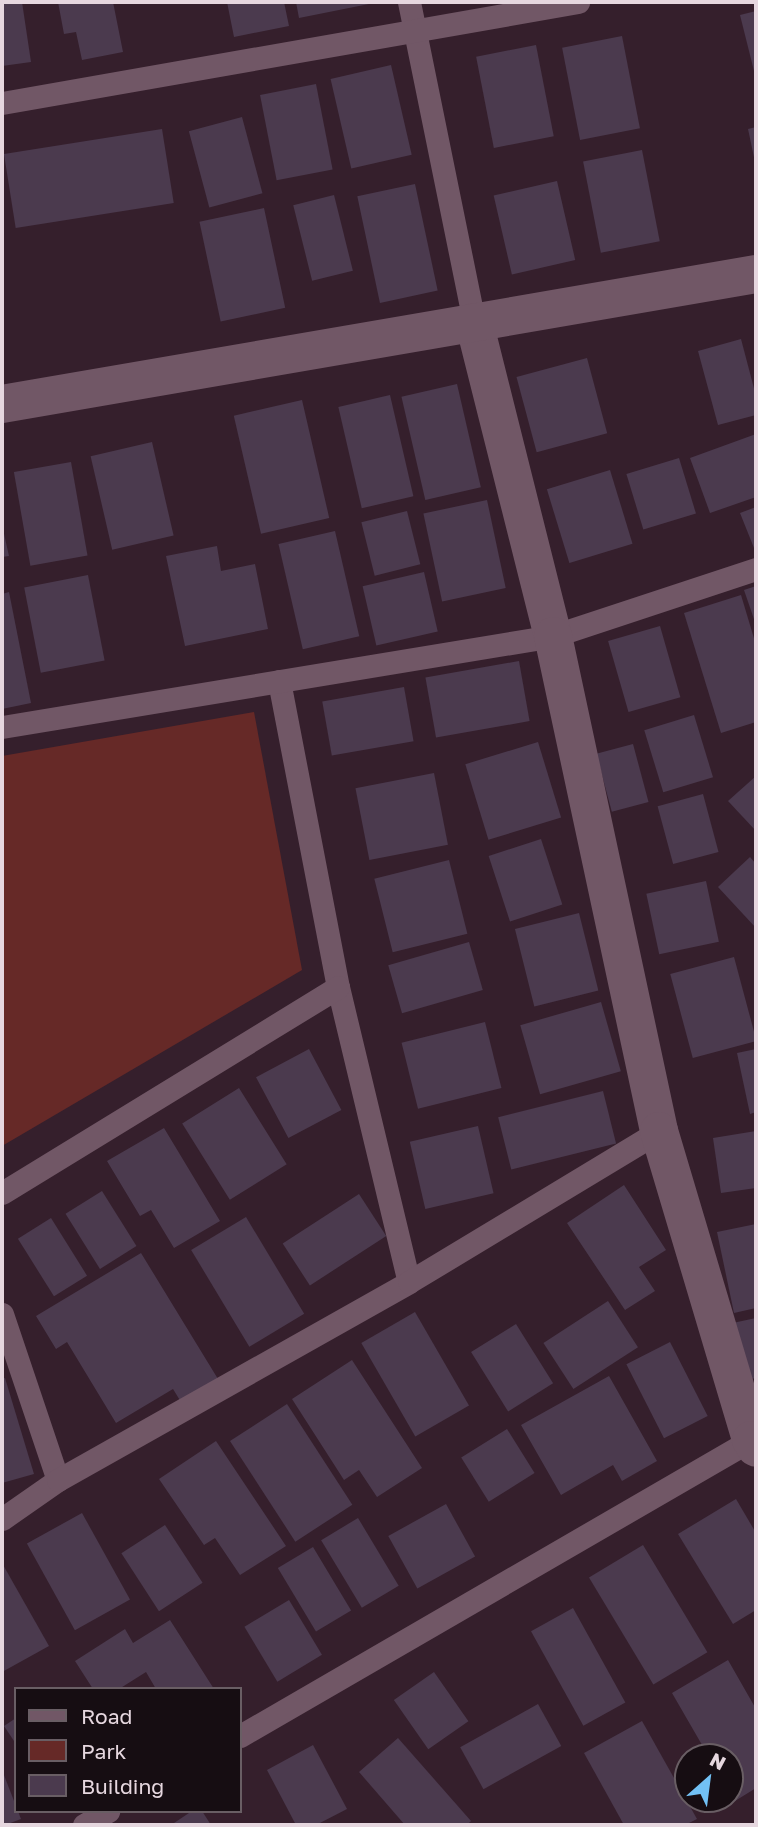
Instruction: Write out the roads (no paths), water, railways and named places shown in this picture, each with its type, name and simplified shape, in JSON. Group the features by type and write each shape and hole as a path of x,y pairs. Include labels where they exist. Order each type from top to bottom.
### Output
{"street":[{"path":"2,404 756,274"},
{"path":"474,322 553,636 659,1131 754,1441"}],"lane":[{"path":"409,2 474,322"},
{"path":"2,103 578,2"},
{"path":"2,727 553,636 756,569"},
{"path":"279,681 338,987 410,1282"},
{"path":"2,1193 338,987"},
{"path":"2,1519 58,1480 410,1282 659,1131"},
{"path":"2,1314 58,1480"},
{"path":"242,1735 754,1441"},
{"path":"84,1825 105,1813"}]}
